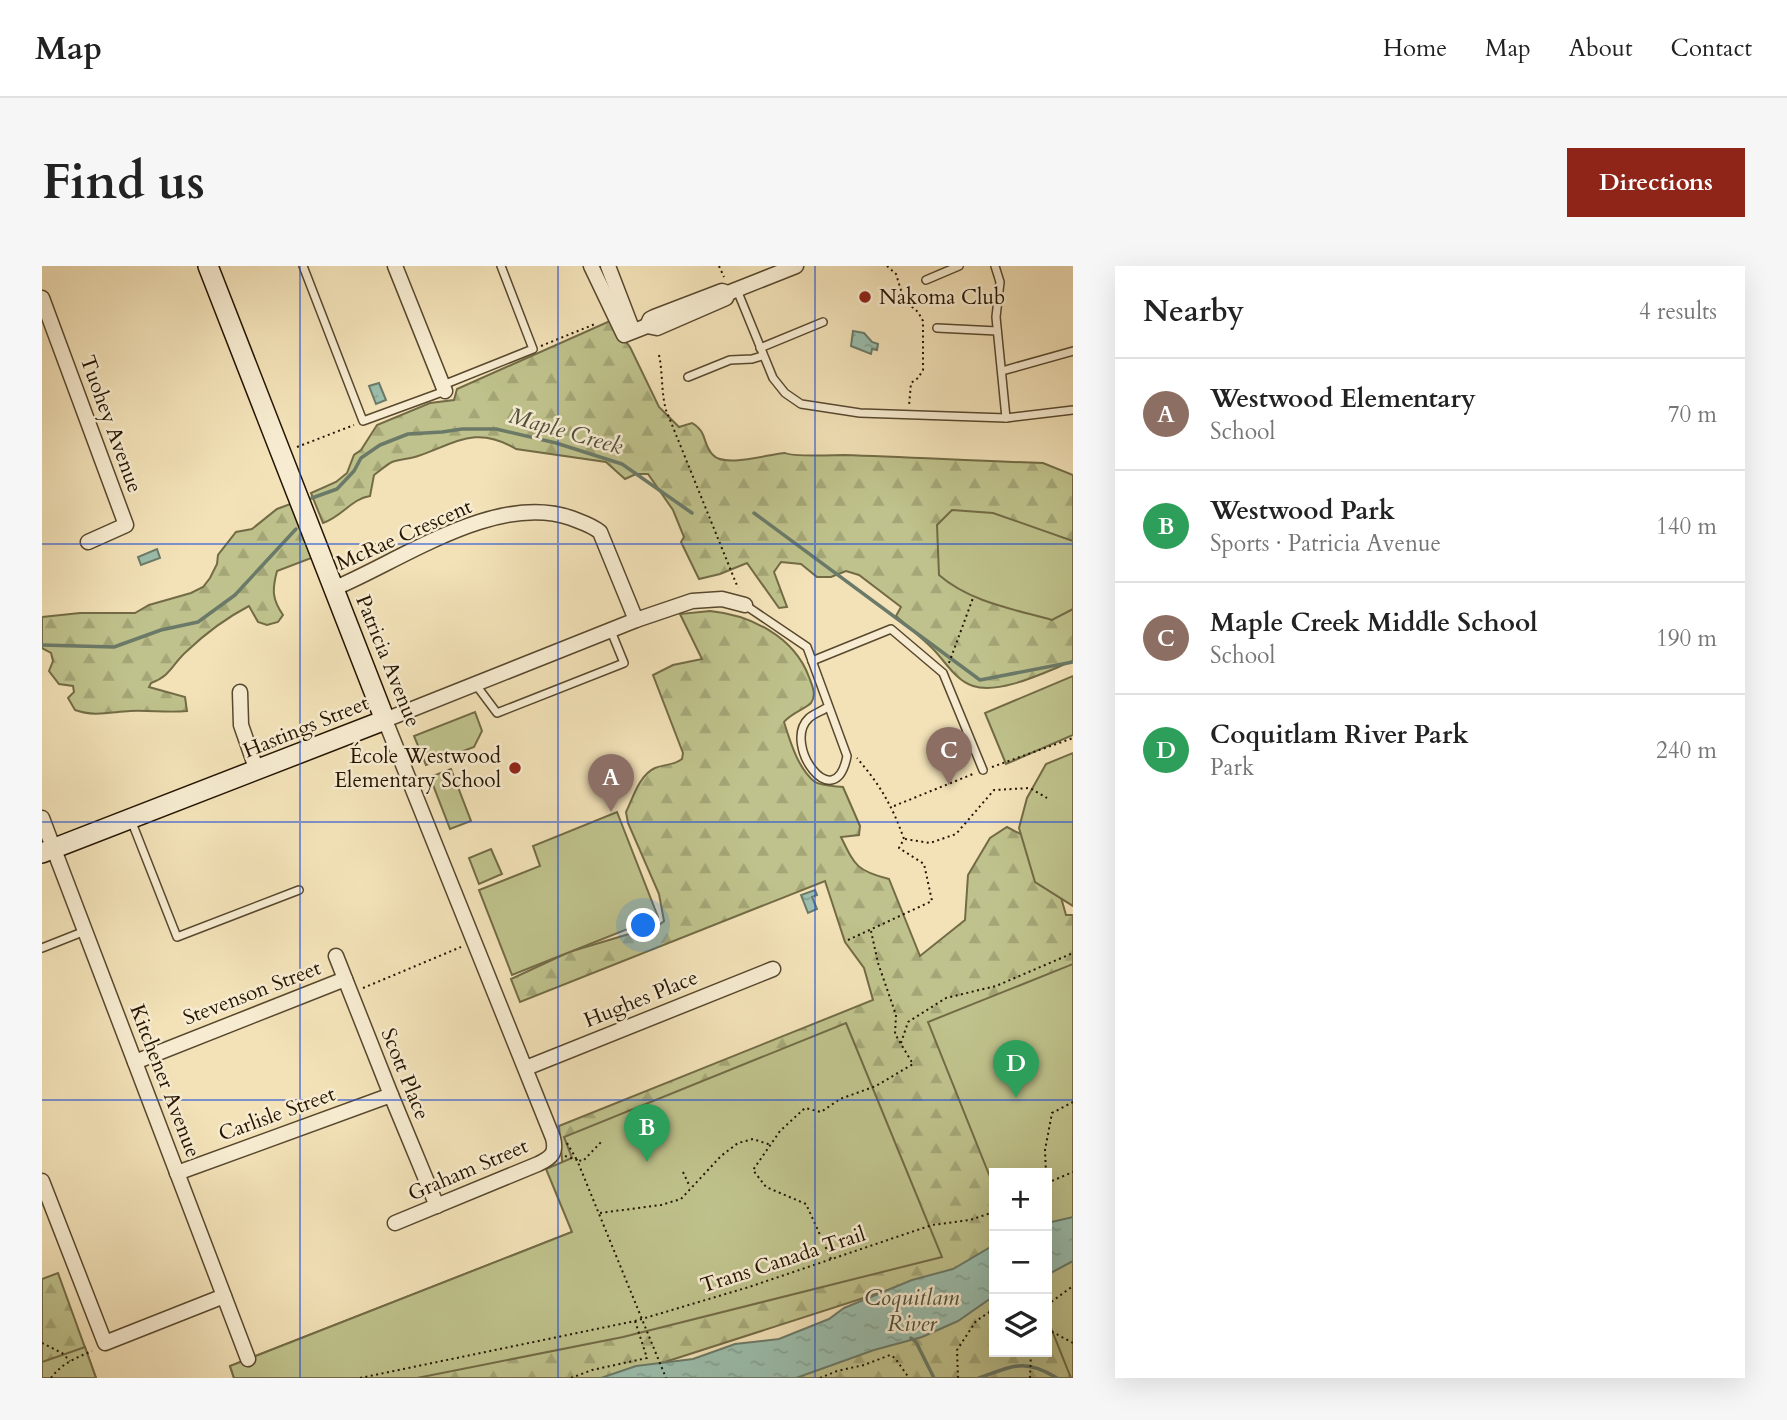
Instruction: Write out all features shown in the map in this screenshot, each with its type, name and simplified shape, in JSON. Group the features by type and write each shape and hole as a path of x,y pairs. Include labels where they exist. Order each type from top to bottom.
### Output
{"street":[{"name":"Patricia Avenue","path":"208,266 385,720 526,1068 553,1139 554,1151"},
{"path":"395,266 444,388"},
{"path":"591,266 628,333"},
{"path":"607,266 628,333"},
{"path":"628,333 647,326 650,319 796,266"},
{"name":"Tuohey Avenue","path":"42,298 126,525 88,542"},
{"name":"McRae Crescent","path":"335,588 444,536 497,517 538,511 586,523 600,532 636,621"},
{"name":"Hastings Street","path":"48,851 692,601 722,599 745,605"},
{"path":"240,692 241,725 257,771"},
{"name":"Kitchener Avenue","path":"42,818 48,851 85,931 248,1359"},
{"name":"Scott Place","path":"336,956 438,1206"},
{"name":"Hughes Place","path":"526,1068 773,970"},
{"name":"Stevenson Street","path":"135,1062 348,986"},
{"name":"Carlisle Street","path":"177,1173 391,1095"},
{"name":"Graham Street","path":"395,1223 538,1164 550,1158 554,1151"},
{"path":"42,1181 106,1343 224,1296"}],"lane":[{"path":"303,266 363,421 533,349 500,266"},
{"path":"926,279 959,266"},
{"path":"995,266 1000,286 996,317 1006,418"},
{"path":"732,291 769,372 781,389 804,405 860,412 1006,418 1073,410"},
{"path":"688,377 730,360 752,359 761,352 822,323"},
{"path":"937,328 997,331"},
{"path":"1002,371 1073,351"},
{"path":"745,605 807,647 847,756 839,777 830,781 820,779 811,768 800,734 808,719 828,707"},
{"path":"812,661 891,629 943,673 983,770"},
{"path":"476,685 497,713 624,663 611,631"},
{"path":"130,820 177,937 299,890"},
{"path":"42,948 85,931"}],"path":[{"path":"719,266 724,277"},
{"path":"887,266 896,274 904,300 918,312 923,321 923,369 911,383 909,399"},
{"path":"533,349 595,324"},
{"path":"659,355 666,410 745,605"},
{"path":"290,450 363,421"},
{"path":"947,666 973,598"},
{"path":"844,744 871,774 892,807 904,839 899,848 924,864 932,901 848,940"},
{"path":"904,839 930,843 956,834 995,790 1030,788 1047,799"},
{"path":"831,1258 806,1204 766,1186 753,1170 780,1131 805,1108 821,1112 841,1099 876,1086 913,1065 895,1034 896,1015 878,963 871,931"},
{"path":"348,986 468,943"},
{"path":"900,1044 908,1022 946,998 996,986 1073,953"},
{"path":"1046,1168 1045,1150 1052,1113 1073,1102"},
{"path":"599,1213 661,1205 681,1199 721,1156 738,1143 753,1139 771,1145"},
{"path":"554,1151 583,1161 603,1140"},
{"path":"577,1160 666,1378"},
{"path":"683,1172 691,1187"},
{"path":"1052,1181 1073,1172"},
{"name":"Trans Canada Trail","path":"360,1378 635,1321 726,1295 932,1225 980,1218 989,1214"},
{"path":"1052,1301 1073,1286"},
{"path":"958,1378 957,1350 976,1321 989,1312"},
{"path":"571,1378 592,1370 647,1358 635,1321"},
{"path":"1052,1332 1073,1343"},
{"path":"42,1343 62,1353 70,1361"},
{"path":"51,1378 57,1369 106,1343"},
{"path":"820,1378 890,1355 895,1357 909,1378"},
{"path":"1030,1357 1030,1376"}],"green space":[{"path":"610,321 630,347 659,407 679,427 692,423 697,427 710,451 719,459 736,460 785,453 1043,463 1073,475 1073,661 1010,685 984,688 973,686 956,675 933,649 896,616 901,607 859,575 846,571 831,577 817,577 801,564 781,562 774,572 787,607 779,608 747,563 699,579 681,542 684,537 673,510 648,474 636,474 625,479 606,462 516,449 489,438 466,439 392,462 374,475 370,496 357,500 323,523 311,493 336,482 347,473 354,455 361,450 377,425 430,403 454,400 457,389"},
{"path":"293,503 314,557 277,571 274,594 283,615 278,622 267,625 258,622 249,606 209,632 167,673 151,683 149,687 185,697 187,711 96,714 75,710 68,698 74,692 73,686 59,684 49,671 53,661 51,653 42,648 42,617 80,613 135,613 149,605 191,593 203,587 210,578 218,555 236,532 252,529 277,509"},
{"path":"952,510 993,513 1073,541 1073,609 1052,620 978,598 939,575 937,525"},
{"path":"710,611 740,617 769,630 793,650 811,683 814,697 811,703 784,722 792,746 804,770 815,782 843,787 860,826 859,835 841,837 858,866 889,879 920,956 965,920 968,875 990,838 1007,827 1047,848 1066,915 1073,915 1073,1222 1052,1182 1052,1168 989,1168 989,1258 665,1362 607,1378 234,1378 230,1366 572,1232 565,1193 559,1126 873,1000 864,968 845,942 825,881 520,1002 511,979 569,952 659,925 664,921 659,894 628,823 626,812 637,787 649,771 682,759 683,753 653,675 673,665 702,659 680,614"},
{"path":"1073,676 1073,735 1006,764 985,713"},
{"path":"475,712 482,731 474,747 426,765 414,736"},
{"path":"1073,753 1073,906 1035,882 1019,828 1027,798 1046,764"},
{"path":"451,769 471,821 450,829 430,777"},
{"path":"617,812 658,917 512,975 479,890 540,866 533,846"},
{"path":"491,849 502,874 479,884 469,858"},
{"path":"1073,964 1073,1378 1052,1330 1052,1168 989,1168 989,1174 928,1022"},
{"path":"846,1023 942,1257 623,1337 417,1378 234,1378 230,1366 572,1232 546,1169 572,1158 564,1137"},
{"path":"58,1273 96,1378 42,1378 42,1279"},
{"path":"1052,1287 1073,1378 779,1378 989,1295 989,1357 1052,1357"},
{"path":"85,1347 96,1378 42,1378 42,1362"}],"water":[{"path":"853,331 864,333 872,342 878,344 877,350 872,349 871,354 851,346"},
{"path":"379,383 386,400 376,404 369,386"},
{"path":"157,549 160,558 141,565 138,557"},
{"path":"815,890 817,895 812,897 817,909 808,913 801,895"},
{"path":"1073,1217 1073,1261 1052,1272 1052,1231 1052,1222"},
{"name":"Coquitlam River","path":"989,1248 989,1299 958,1321 922,1337 874,1350 796,1378 601,1378 636,1366 693,1359 735,1344 779,1339 912,1280 953,1269"}],"waterway":[{"name":"Maple Creek","path":"312,498 337,489 354,471 361,458 380,445 408,434 496,429 556,443 622,464 692,513"},
{"name":"Maple Creek","path":"754,513 980,680 1073,662"},
{"name":"Maple Creek","path":"42,645 114,647 161,630 198,622 235,595 296,529"},
{"path":"911,1338 916,1342 934,1378"},
{"path":"979,1378 1018,1366 1036,1368 1057,1378"}],"place":[{"name":"Nakoma Club","path":"865,297"},
{"name":"École Westwood Elementary School","path":"515,768"},
{"name":"Maple Creek Middle School","path":"949,785"},
{"name":"Westwood Elementary","path":"611,812"},
{"name":"Coquitlam River Park","path":"1016,1098"},
{"name":"Westwood Park","path":"647,1162"}]}
